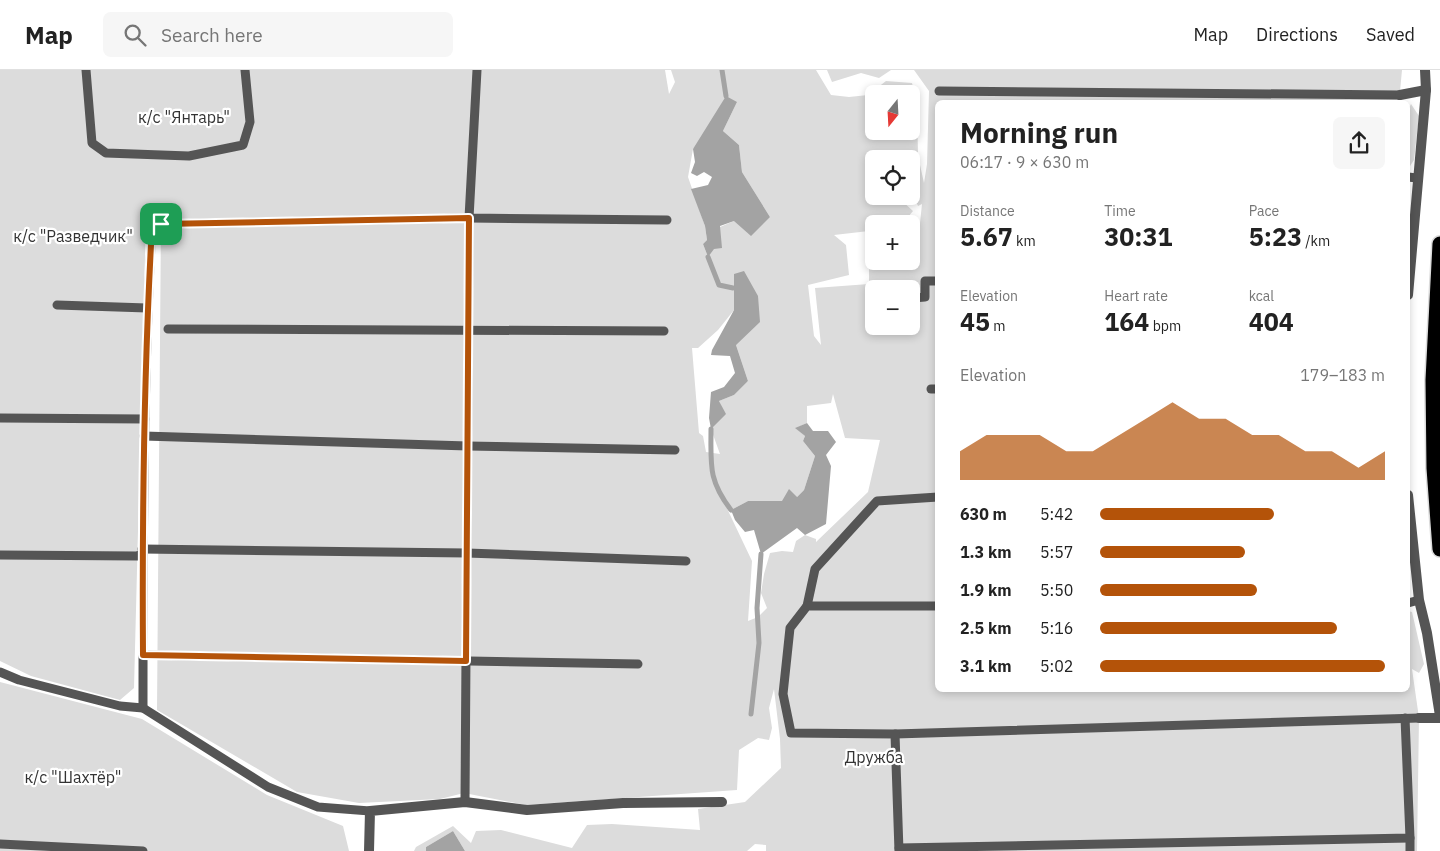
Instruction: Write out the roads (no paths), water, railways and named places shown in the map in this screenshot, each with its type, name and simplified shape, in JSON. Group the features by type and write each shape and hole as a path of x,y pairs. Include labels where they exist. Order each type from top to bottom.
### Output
{"highway":[{"path":"1440,244 1434,380 1434,468 1440,549"},
{"path":"1434,468 1440,446"}],"street":[{"path":"1410,229 1412,178 1426,90 1425,70"},
{"path":"1400,95 1426,90"},
{"path":"1410,514 1419,600 1427,633 1440,717 1419,718"},
{"path":"369,851 370,811 465,802 527,810 623,803 722,802"}],"lane":[{"path":"86,70 92,143 106,152 189,156 243,145 250,122 245,70"},
{"path":"465,802 469,218 477,70"},
{"path":"939,91 1400,95"},
{"path":"143,708 142,551 144,436 147,308 152,226 171,224 469,218 666,220"},
{"path":"920,297 926,297 925,281 935,281"},
{"path":"57,305 147,308"},
{"path":"168,329 664,331"},
{"path":"0,418 145,419"},
{"path":"144,436 675,450"},
{"path":"935,497 877,501 815,569 807,606 790,628 782,694 791,733 895,734 1419,718"},
{"path":"0,555 142,551 466,554 686,561"},
{"path":"1410,602 1419,600"},
{"path":"807,606 935,606"},
{"path":"143,655 638,664"},
{"path":"0,672 19,680 120,706 143,708 268,787 318,806 370,811"},
{"path":"1405,718 1410,851"},
{"path":"895,734 899,849 1410,838"},
{"path":"0,844 143,851"}],"waterway":[{"path":"722,70 726,96"},
{"path":"708,257 719,285 733,288"},
{"path":"711,429 712,472 718,490 731,510"},
{"path":"751,714 759,643 757,608 761,554"}],"park label":[{"name":"к/с \"Янтарь\"","path":"184,117"},
{"name":"к/с \"Разведчик\"","path":"73,236"},
{"name":"Дружба","path":"874,757"},
{"name":"к/с \"Шахтёр\"","path":"73,777"}]}
